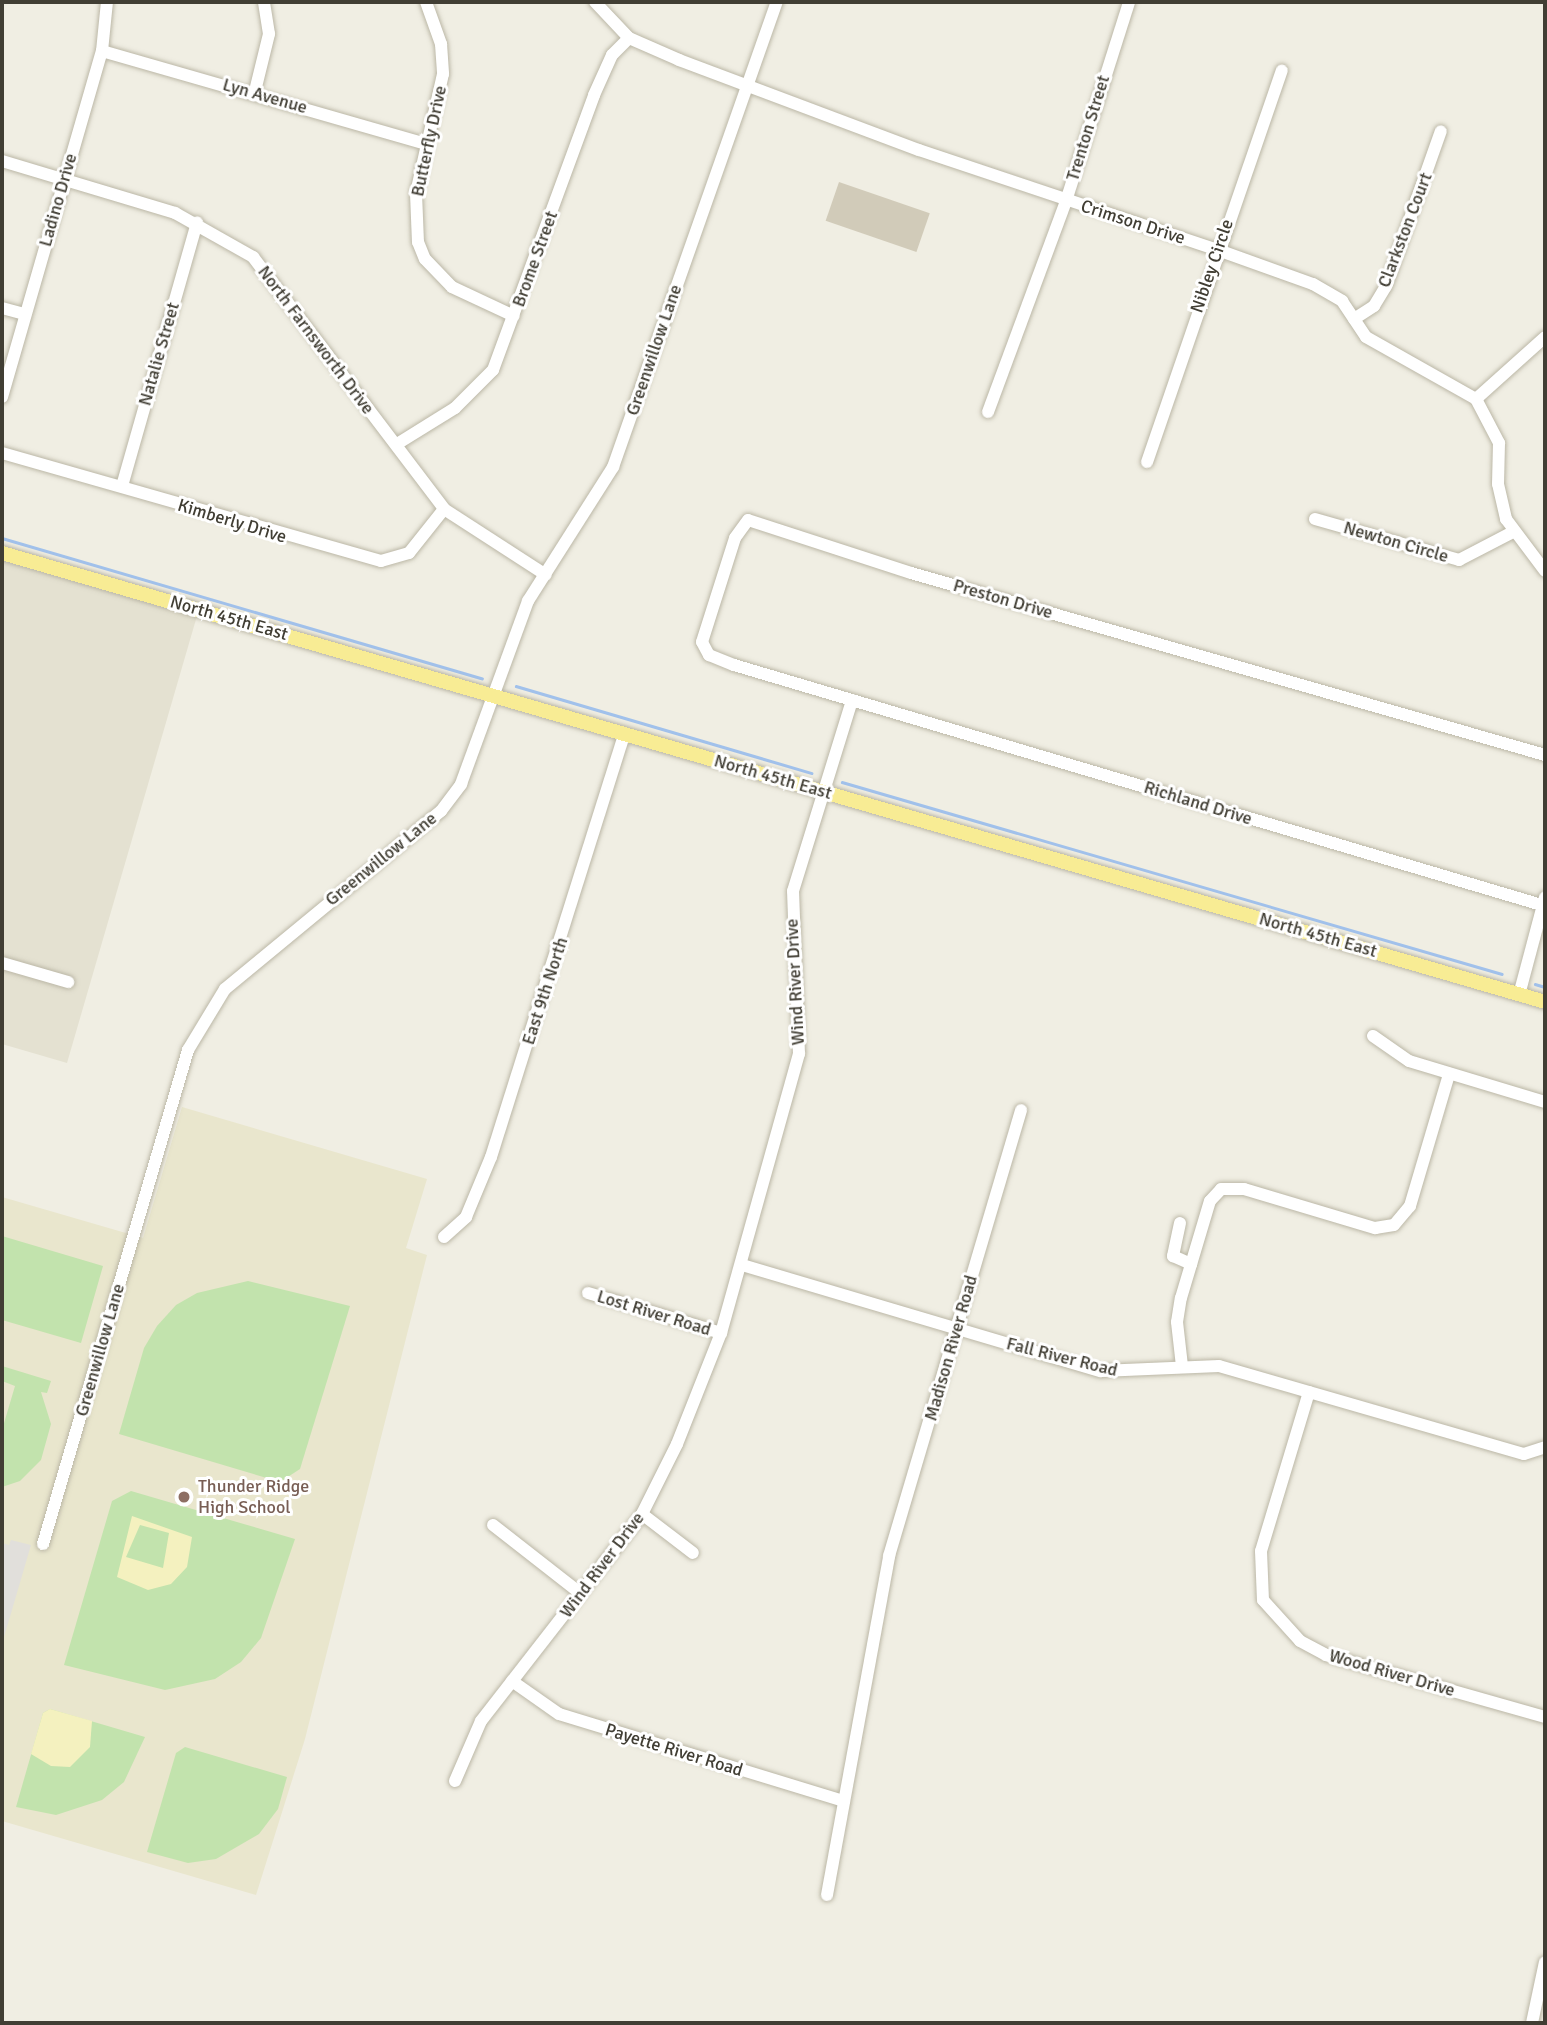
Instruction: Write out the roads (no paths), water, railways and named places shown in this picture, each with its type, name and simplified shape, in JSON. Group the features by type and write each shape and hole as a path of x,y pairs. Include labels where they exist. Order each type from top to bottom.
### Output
{"main road":[{"name":"North 45th East","path":"2,553 1545,1002"}],"street":[{"name":"Ladino Drive","path":"2,397 102,51 107,2"},
{"path":"255,91 268,34 264,2"},
{"name":"Butterfly Drive","path":"426,2 441,44 443,74 416,202 425,259 461,293 514,316"},
{"name":"Crimson Drive","path":"595,2 629,38 746,84 1066,201 1313,284 1342,301 1366,337 1476,399"},
{"name":"Greenwillow Lane","path":"43,1544 177,1082 206,1014 245,971 441,811 466,775 510,640 546,575 613,467 777,2"},
{"name":"Trenton Street","path":"988,412 1066,201 1129,2"},
{"name":"Brome Street","path":"397,444 482,385 507,343 514,316 594,95 612,55 629,38"},
{"name":"Lyn Avenue","path":"102,51 255,91 427,144"},
{"name":"Nibley Circle","path":"1147,462 1282,71"},
{"name":"Clarkston Court","path":"1354,319 1374,306 1386,286 1441,131"},
{"name":"North Farnsworth Drive","path":"2,161 197,222 253,257 274,279 444,509 546,575"},
{"name":"Natalie Street","path":"122,486 197,222"},
{"path":"2,308 25,314"},
{"path":"1545,337 1476,399 1499,443 1498,484 1513,532 1545,571"},
{"name":"Kimberly Drive","path":"2,453 382,561 409,553 444,509"},
{"name":"Newton Circle","path":"1315,519 1459,560 1513,532"},
{"name":"Preston Drive","path":"852,700 709,655 702,642 735,538 748,520 911,573 1545,755"},
{"name":"Wind River Drive","path":"456,1782 471,1738 642,1514 677,1444 721,1333 743,1265 799,1054 792,901 852,700"},
{"name":"Richland Drive","path":"852,700 1544,903"},
{"name":"East 9th North","path":"444,1237 466,1217 491,1157 624,734"},
{"path":"1519,995 1544,903"},
{"path":"2,963 68,982"},
{"path":"1373,1036 1409,1061 1545,1102"},
{"path":"1182,1366 1177,1322 1210,1201 1221,1189 1244,1189 1375,1228 1394,1225 1410,1206 1449,1074"},
{"name":"Madison River Road","path":"827,1895 882,1587 1021,1110"},
{"path":"1180,1223 1173,1256 1191,1264"},
{"name":"Fall River Road","path":"743,1265 1101,1371 1219,1366 1524,1454 1545,1447"},
{"name":"Lost River Road","path":"588,1293 721,1333"},
{"name":"Wood River Drive","path":"1309,1392 1261,1551 1263,1600 1300,1641 1326,1655 1545,1717"},
{"path":"642,1514 694,1553"},
{"path":"493,1525 580,1593"},
{"name":"Payette River Road","path":"512,1681 559,1714 844,1801"},
{"path":"1532,2023 1545,1962"}],"waterway":[{"path":"2,538 482,678"},
{"path":"516,686 811,773"},
{"path":"842,782 1502,974"},
{"path":"1535,984 1545,987"}],"place":[{"name":"Thunder Ridge High School","path":"184,1497"}]}
